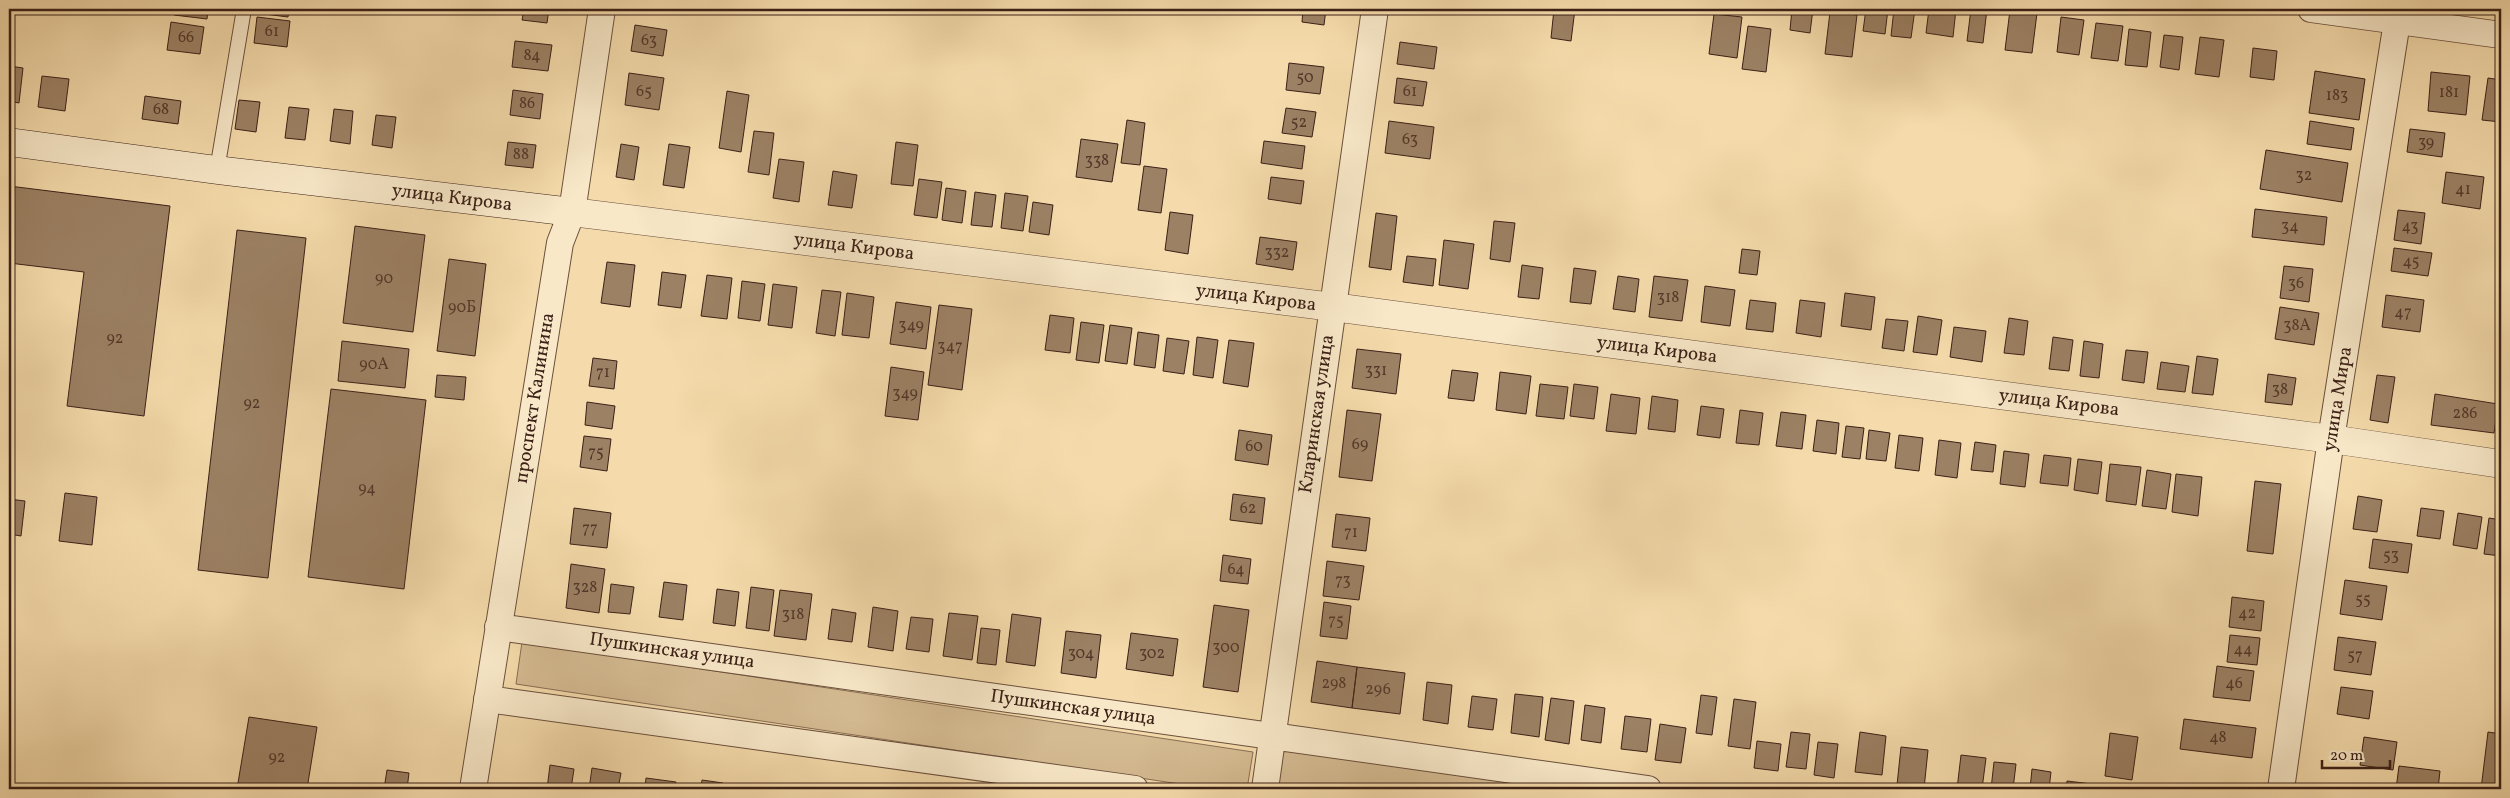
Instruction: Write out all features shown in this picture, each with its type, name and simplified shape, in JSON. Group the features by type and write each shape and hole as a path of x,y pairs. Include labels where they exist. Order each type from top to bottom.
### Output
{"street":[{"name":"проспект Калинина","path":"473,789 560,243 572,212 602,9"},
{"name":"Кларинская улица","path":"1265,789 1271,736 1376,9"},
{"path":"2310,9 2398,15 2501,35"},
{"name":"улица Мира","path":"2281,789 2331,439 2398,15"},
{"name":"улица Кирова","path":"9,142 217,170 572,212 1333,308 2331,439 2501,464"},
{"name":"Пушкинская улица","path":"498,627 1648,789"},
{"path":"487,699 1135,789"}],"lane":[{"path":"217,170 244,9"}],"shaded area":[{"path":"522,642 1253,752 1247,789 1213,789 516,684"},
{"path":"1280,750 1555,789 1277,789"}],"building":[{"path":"175,9 208,9 207,19 174,15"},
{"path":"257,9 289,9 288,17 257,13"},
{"path":"524,9 549,9 547,23 522,20"},
{"path":"1303,9 1326,9 1324,25 1302,22"},
{"path":"1554,9 1575,9 1571,41 1551,38"},
{"path":"1792,9 1813,9 1810,33 1790,30"},
{"path":"1866,9 1888,9 1885,34 1863,31"},
{"path":"1894,9 1915,9 1911,38 1891,36"},
{"path":"1929,9 1956,9 1953,37 1926,33"},
{"path":"1971,9 1987,9 1983,43 1967,41"},
{"path":"2010,10 2037,13 2032,53 2005,50"},
{"path":"1830,12 1857,15 1852,57 1825,54"},
{"path":"1714,14 1742,17 1737,58 1709,54"},
{"path":"257,17 290,21 287,47 254,43"},
{"path":"2061,17 2084,20 2079,55 2057,52"},
{"path":"171,22 204,27 200,54 167,50"},
{"path":"2096,23 2123,26 2118,61 2091,58"},
{"path":"635,25 667,30 663,56 631,51"},
{"path":"1748,26 1771,29 1766,72 1742,69"},
{"path":"2129,29 2151,32 2147,67 2125,65"},
{"path":"2164,35 2183,37 2179,70 2160,67"},
{"path":"2200,37 2224,40 2219,77 2195,74"},
{"path":"515,41 552,45 548,71 512,67"},
{"path":"1400,42 1437,47 1434,69 1397,64"},
{"path":"2253,48 2277,51 2274,80 2250,77"},
{"path":"1289,63 1324,67 1320,94 1286,90"},
{"path":"9,66 23,68 19,103 9,101"},
{"path":"2315,71 2365,79 2359,120 2309,113"},
{"path":"2431,72 2470,76 2466,115 2428,111"},
{"path":"629,73 664,78 659,110 625,105"},
{"path":"42,76 69,79 65,111 38,107"},
{"path":"1397,78 1427,82 1423,106 1394,103"},
{"path":"2488,78 2501,80 2501,122 2482,120"},
{"path":"513,90 543,94 540,119 510,115"},
{"path":"727,91 749,95 741,152 719,148"},
{"path":"145,96 181,101 178,124 142,119"},
{"path":"239,100 260,102 256,132 235,129"},
{"path":"289,107 309,109 305,140 285,138"},
{"path":"1286,108 1316,112 1312,137 1282,133"},
{"path":"334,109 353,111 350,144 330,141"},
{"path":"376,115 396,117 392,148 372,145"},
{"path":"1127,120 1145,123 1140,165 1121,163"},
{"path":"1389,121 1434,127 1430,159 1385,153"},
{"path":"2310,121 2354,128 2351,150 2307,144"},
{"path":"2410,129 2445,133 2442,157 2407,152"},
{"path":"754,131 774,133 769,175 748,172"},
{"path":"1081,139 1118,144 1112,182 1076,177"},
{"path":"1264,141 1305,146 1302,169 1261,163"},
{"path":"508,142 536,145 533,168 505,165"},
{"path":"896,142 918,145 913,186 891,184"},
{"path":"621,144 639,147 634,180 616,177"},
{"path":"669,144 690,147 684,188 663,185"},
{"path":"2266,150 2348,163 2342,202 2260,189"},
{"path":"779,159 804,162 799,202 773,198"},
{"path":"1144,166 1167,169 1161,213 1138,210"},
{"path":"833,171 857,175 852,208 828,205"},
{"path":"2446,172 2484,177 2480,209 2442,203"},
{"path":"1271,177 1304,181 1301,204 1268,199"},
{"path":"919,179 942,182 937,218 914,215"},
{"path":"9,186 170,206 144,416 67,406 84,272 9,263"},
{"path":"946,188 966,191 962,223 942,220"},
{"path":"975,192 996,195 992,227 971,225"},
{"path":"1005,193 1028,196 1023,231 1001,228"},
{"path":"1033,202 1053,205 1049,235 1029,232"},
{"path":"2255,209 2327,217 2324,245 2252,237"},
{"path":"2398,210 2425,213 2421,244 2394,240"},
{"path":"1170,212 1193,215 1188,254 1165,250"},
{"path":"1376,213 1397,216 1391,270 1369,267"},
{"path":"1494,221 1515,223 1510,262 1490,259"},
{"path":"355,226 425,235 413,332 343,323"},
{"path":"237,230 306,238 268,578 198,570"},
{"path":"1260,237 1297,242 1293,270 1256,264"},
{"path":"1444,240 1474,244 1468,289 1439,285"},
{"path":"2394,248 2432,253 2428,276 2391,271"},
{"path":"1742,249 1760,251 1757,275 1739,273"},
{"path":"1407,256 1436,259 1433,286 1403,282"},
{"path":"449,259 486,264 475,356 437,351"},
{"path":"607,262 635,265 630,307 601,303"},
{"path":"1522,265 1543,268 1539,299 1518,297"},
{"path":"2284,266 2313,269 2309,302 2280,298"},
{"path":"1574,268 1596,271 1591,304 1570,302"},
{"path":"662,272 686,275 681,308 658,305"},
{"path":"707,275 732,278 727,319 701,316"},
{"path":"1618,276 1639,279 1635,312 1613,309"},
{"path":"1654,276 1688,280 1682,321 1649,317"},
{"path":"742,281 765,284 760,321 738,318"},
{"path":"773,284 797,287 792,328 768,325"},
{"path":"1705,286 1735,290 1730,326 1701,322"},
{"path":"822,290 841,292 835,336 816,333"},
{"path":"847,293 874,297 869,338 842,335"},
{"path":"1845,293 1875,297 1871,330 1841,326"},
{"path":"2386,295 2424,300 2420,332 2382,327"},
{"path":"1750,300 1776,303 1773,332 1746,329"},
{"path":"1800,300 1825,303 1821,337 1796,333"},
{"path":"896,302 931,307 926,349 890,344"},
{"path":"939,305 972,309 962,390 928,385"},
{"path":"2280,307 2319,313 2314,345 2275,339"},
{"path":"1050,315 1074,318 1070,353 1045,350"},
{"path":"1918,316 1942,320 1937,355 1913,352"},
{"path":"2009,318 2028,321 2024,355 2004,353"},
{"path":"1886,319 1908,321 1904,351 1882,348"},
{"path":"1081,322 1104,325 1099,363 1076,360"},
{"path":"1110,325 1132,328 1127,364 1105,361"},
{"path":"1954,327 1986,331 1982,362 1950,357"},
{"path":"1138,332 1159,335 1155,368 1134,365"},
{"path":"1197,337 1218,340 1213,378 1193,375"},
{"path":"2053,337 2073,340 2069,371 2049,369"},
{"path":"1167,338 1189,341 1184,374 1163,371"},
{"path":"1229,340 1254,343 1248,387 1223,383"},
{"path":"342,341 409,349 405,388 338,381"},
{"path":"2084,341 2103,344 2099,378 2080,376"},
{"path":"1357,349 1401,354 1396,394 1352,388"},
{"path":"2126,350 2148,352 2144,383 2122,380"},
{"path":"2197,356 2218,359 2213,395 2192,393"},
{"path":"593,358 617,361 614,389 589,386"},
{"path":"2161,362 2189,366 2185,392 2157,389"},
{"path":"891,367 924,372 918,420 885,416"},
{"path":"1452,370 1478,373 1474,401 1448,398"},
{"path":"1500,372 1531,376 1526,414 1496,410"},
{"path":"2268,374 2296,378 2292,405 2265,402"},
{"path":"437,375 466,377 464,400 435,397"},
{"path":"2377,375 2395,377 2388,423 2370,420"},
{"path":"1540,384 1568,387 1564,419 1536,416"},
{"path":"1574,384 1598,387 1594,419 1570,416"},
{"path":"331,389 426,400 404,589 308,577"},
{"path":"1611,394 1640,398 1636,434 1606,431"},
{"path":"2435,394 2498,404 2494,433 2431,425"},
{"path":"1652,396 1678,400 1675,432 1648,429"},
{"path":"587,402 615,406 612,429 585,425"},
{"path":"1701,406 1724,409 1720,438 1697,435"},
{"path":"1347,410 1381,414 1372,481 1339,477"},
{"path":"1740,410 1763,413 1759,445 1736,443"},
{"path":"1781,412 1806,415 1802,449 1776,446"},
{"path":"1817,420 1839,423 1836,454 1813,451"},
{"path":"1846,426 1864,428 1860,459 1842,457"},
{"path":"1239,430 1272,435 1268,465 1235,460"},
{"path":"1869,430 1890,433 1886,461 1866,459"},
{"path":"1899,435 1923,438 1919,471 1895,468"},
{"path":"584,436 611,439 607,471 580,467"},
{"path":"1939,440 1961,443 1957,478 1935,475"},
{"path":"1975,442 1996,445 1993,472 1971,470"},
{"path":"2004,451 2029,454 2025,487 2000,484"},
{"path":"2044,455 2071,458 2068,486 2040,483"},
{"path":"2078,459 2102,462 2098,494 2074,490"},
{"path":"2110,464 2141,467 2136,505 2106,501"},
{"path":"2147,470 2171,474 2166,509 2142,506"},
{"path":"2176,474 2202,477 2198,516 2172,512"},
{"path":"2255,481 2281,484 2273,554 2247,551"},
{"path":"65,493 97,497 92,545 59,541"},
{"path":"1233,494 1265,498 1262,524 1230,520"},
{"path":"2358,496 2382,500 2377,532 2353,529"},
{"path":"9,499 25,501 21,536 9,534"},
{"path":"574,508 611,513 607,548 570,544"},
{"path":"2421,508 2444,511 2440,539 2417,536"},
{"path":"2458,513 2482,517 2477,549 2453,545"},
{"path":"1336,514 1370,518 1366,551 1332,547"},
{"path":"2489,518 2501,520 2501,556 2484,554"},
{"path":"2373,539 2412,544 2408,573 2369,568"},
{"path":"1223,555 1251,559 1248,584 1220,581"},
{"path":"1327,561 1364,566 1359,600 1323,596"},
{"path":"571,564 605,569 599,613 566,608"},
{"path":"2345,580 2387,586 2382,620 2340,614"},
{"path":"664,582 687,585 683,620 659,617"},
{"path":"611,584 634,587 630,614 608,612"},
{"path":"751,587 774,590 769,631 746,628"},
{"path":"717,589 739,592 735,626 713,623"},
{"path":"780,590 812,594 806,640 774,636"},
{"path":"2232,597 2264,601 2261,631 2229,627"},
{"path":"1324,602 1351,606 1347,639 1320,636"},
{"path":"1214,605 1249,610 1238,692 1203,687"},
{"path":"873,607 898,611 893,651 868,647"},
{"path":"832,609 856,613 852,642 828,639"},
{"path":"949,613 978,616 972,660 943,656"},
{"path":"1012,614 1041,618 1035,666 1006,662"},
{"path":"911,617 933,619 929,652 906,649"},
{"path":"981,628 1000,630 996,665 977,663"},
{"path":"1066,631 1101,635 1096,678 1061,673"},
{"path":"1131,633 1178,639 1173,676 1126,669"},
{"path":"2230,635 2260,638 2257,665 2227,662"},
{"path":"2338,637 2376,642 2371,675 2334,670"},
{"path":"1317,661 1357,667 1352,708 1311,702"},
{"path":"2217,666 2254,671 2250,701 2213,697"},
{"path":"1357,667 1405,673 1400,714 1352,708"},
{"path":"1427,682 1452,685 1448,724 1423,720"},
{"path":"2341,687 2373,691 2369,719 2337,714"},
{"path":"1515,694 1543,697 1539,737 1511,733"},
{"path":"1701,695 1717,697 1712,735 1696,733"},
{"path":"1472,696 1497,699 1493,730 1468,727"},
{"path":"1551,698 1574,701 1569,744 1545,740"},
{"path":"1734,699 1756,702 1750,749 1728,746"},
{"path":"1585,705 1605,708 1601,743 1581,740"},
{"path":"1625,716 1651,719 1647,752 1621,749"},
{"path":"249,717 317,727 307,789 237,789"},
{"path":"2184,719 2256,728 2252,758 2180,749"},
{"path":"1660,724 1686,728 1681,763 1655,760"},
{"path":"1791,732 1810,734 1806,769 1786,767"},
{"path":"1860,732 1886,736 1882,775 1855,772"},
{"path":"2488,732 2501,734 2501,789 2481,789"},
{"path":"2110,733 2138,737 2132,780 2105,776"},
{"path":"2364,737 2397,742 2393,770 2360,765"},
{"path":"1757,741 1781,744 1778,771 1754,768"},
{"path":"1818,742 1838,744 1834,778 1814,775"},
{"path":"1901,747 1928,750 1924,789 1897,785"},
{"path":"1961,755 1986,758 1982,789 1957,789"},
{"path":"1994,762 2016,764 2013,789 1991,789"},
{"path":"550,765 574,769 571,789 547,789"},
{"path":"2399,766 2440,771 2438,789 2396,789"},
{"path":"592,768 621,773 618,789 589,789"},
{"path":"2032,769 2051,772 2049,789 2030,789"},
{"path":"387,770 409,773 407,789 384,789"},
{"path":"646,778 676,782 675,789 645,789"},
{"path":"702,780 723,783 723,789 701,789"},
{"path":"2067,781 2092,784 2091,789 2066,789"},
{"path":"2136,784 2158,787 2158,789 2136,789"}]}
